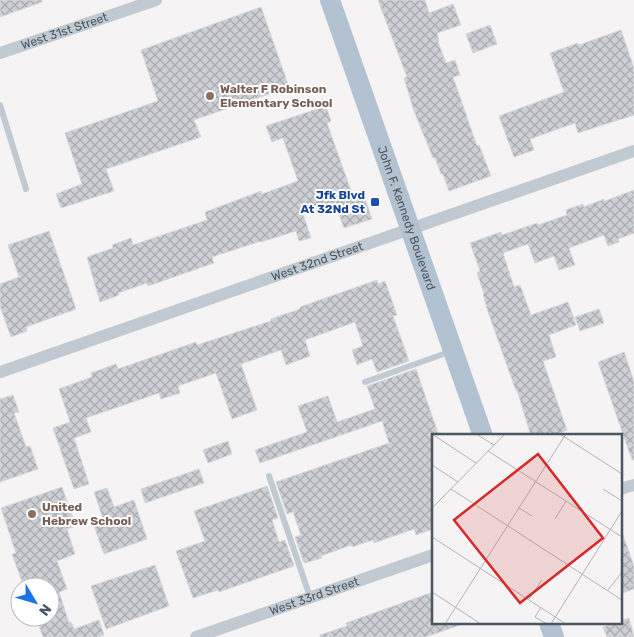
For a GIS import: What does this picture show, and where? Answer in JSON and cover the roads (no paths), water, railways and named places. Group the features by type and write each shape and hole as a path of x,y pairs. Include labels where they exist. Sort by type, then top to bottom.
{"main road":[{"name":"John F. Kennedy Boulevard","path":"330,0 482,434"},
{"path":"549,624 554,637"}],"street":[{"name":"West 31st Street","path":"0,53 156,0"},
{"name":"West 32nd Street","path":"0,372 634,151"},
{"name":"West 33rd Street","path":"196,637 432,555"}],"lane":[{"path":"0,105 26,189"},
{"path":"364,382 453,350"},
{"path":"269,476 310,597"}],"place":[{"name":"Walter F Robinson Elementary School","path":"210,96"},
{"name":"Jfk Blvd At 32Nd St","path":"375,202"},
{"name":"United Hebrew School","path":"32,514"}]}
